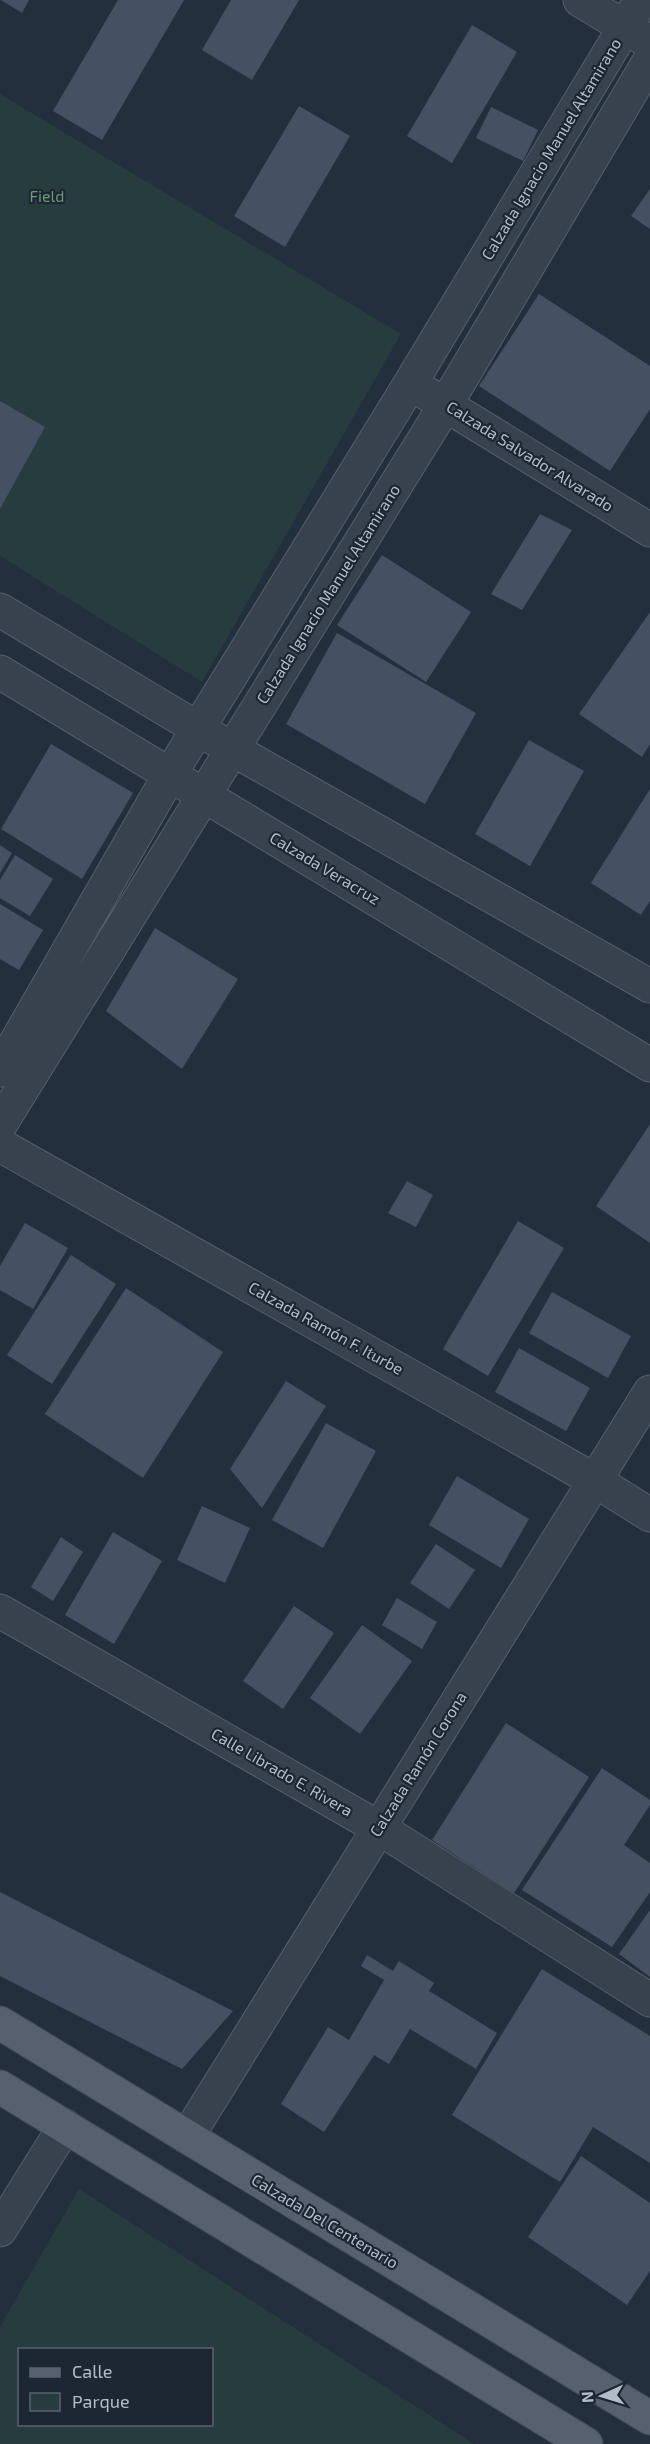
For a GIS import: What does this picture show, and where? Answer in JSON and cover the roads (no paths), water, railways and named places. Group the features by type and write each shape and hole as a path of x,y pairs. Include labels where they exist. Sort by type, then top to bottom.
{"main road":[{"name":"Calzada Del Centenario","path":"0,2023 650,2418"},
{"path":"0,2087 586,2444"}],"street":[{"path":"580,0 638,23"},
{"name":"Calzada Ignacio Manuel Altamirano","path":"0,1070 198,728 410,384 638,23"},
{"name":"Calzada Ignacio Manuel Altamirano","path":"0,1125 446,404 650,60"},
{"name":"Calzada Salvador Alvarado","path":"410,384 650,530"},
{"path":"0,610 232,749 650,986"},
{"name":"Calzada Veracruz","path":"0,672 650,1065"},
{"name":"Calzada Ramón F. Iturbe","path":"0,1145 596,1481 650,1515"},
{"name":"Calzada Ramón Corona","path":"187,2137 650,1392"},
{"name":"Calle Librado E. Rivera","path":"0,1611 379,1827 650,2000"},
{"path":"0,2230 65,2126"}],"park label":[{"name":"Field","path":"47,196"}]}
